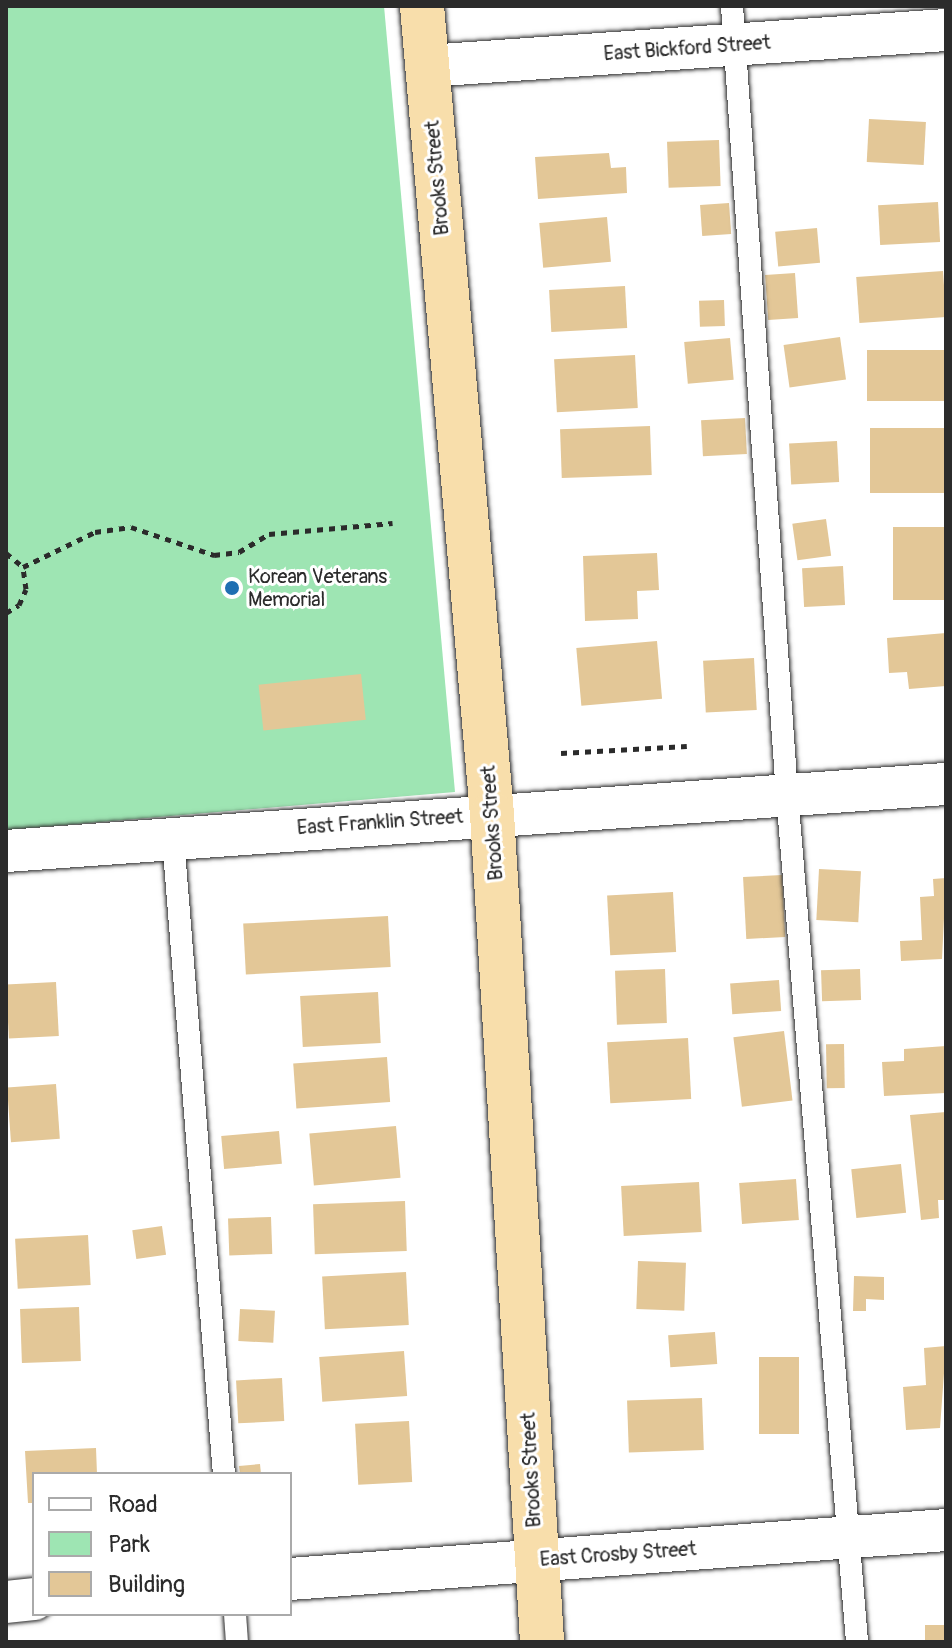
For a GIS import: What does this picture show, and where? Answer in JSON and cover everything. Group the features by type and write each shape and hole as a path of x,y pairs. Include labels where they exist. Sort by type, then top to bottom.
{"highway":[{"name":"Brooks Street","path":"422,6 492,814 542,1642"}],"street":[{"name":"East Bickford Street","path":"427,66 734,25 946,30"},
{"name":"East Franklin Street","path":"6,851 946,784"},
{"name":"East Crosby Street","path":"292,1579 946,1530"},
{"path":"6,1602 32,1599"}],"lane":[{"path":"734,25 787,794 857,1642"},
{"path":"173,838 224,1472"},
{"path":"235,1616 237,1642"}],"path":[{"path":"23,567 95,532 131,527 214,555 239,552 269,534 393,523"},
{"path":"6,553 23,567 26,589 19,605 6,613"},
{"path":"561,753 687,746"}],"green space":[{"path":"6,6 384,6 455,792 6,830"}],"building":[{"path":"869,119 926,122 924,165 867,162"},
{"path":"719,140 721,186 669,188 667,142"},
{"path":"609,153 611,168 626,167 627,193 538,199 535,157"},
{"path":"938,202 940,242 880,245 878,205"},
{"path":"729,203 731,234 702,236 700,205"},
{"path":"607,217 611,262 543,268 539,223"},
{"path":"817,228 820,263 778,267 775,232"},
{"path":"943,271 946,317 859,323 856,277"},
{"path":"795,273 798,318 768,320 765,275"},
{"path":"625,286 627,328 551,332 549,290"},
{"path":"724,300 725,326 700,327 699,301"},
{"path":"840,337 846,380 790,388 784,345"},
{"path":"730,338 734,380 688,384 684,342"},
{"path":"867,350 946,350 946,401 867,401"},
{"path":"635,355 638,408 557,412 554,359"},
{"path":"745,418 747,454 703,456 701,420"},
{"path":"650,426 652,475 562,478 560,429"},
{"path":"870,428 946,428 946,493 870,493"},
{"path":"837,441 839,482 791,484 789,444"},
{"path":"826,519 831,556 797,560 792,524"},
{"path":"893,527 946,527 946,600 893,600"},
{"path":"657,553 659,590 637,591 638,619 585,621 583,556"},
{"path":"843,566 845,605 804,607 802,568"},
{"path":"946,633 946,686 909,689 907,672 889,673 887,638"},
{"path":"657,641 662,699 581,706 576,648"},
{"path":"754,658 757,710 706,713 703,661"},
{"path":"361,674 366,720 263,731 259,685"},
{"path":"819,869 861,871 858,922 816,920"},
{"path":"782,875 785,937 746,939 743,877"},
{"path":"946,878 942,959 901,961 900,941 922,940 920,897 934,896 933,879"},
{"path":"673,892 676,952 610,955 607,895"},
{"path":"388,916 391,967 246,975 243,924"},
{"path":"665,969 667,1023 617,1025 615,971"},
{"path":"860,969 861,1000 822,1001 821,970"},
{"path":"779,980 781,1011 732,1014 730,983"},
{"path":"56,982 59,1036 9,1039 6,985"},
{"path":"378,992 381,1043 303,1047 300,996"},
{"path":"784,1031 793,1100 742,1107 733,1037"},
{"path":"688,1038 691,1099 610,1103 607,1042"},
{"path":"826,1044 844,1044 845,1088 827,1088"},
{"path":"946,1046 946,1093 884,1096 882,1062 904,1061 904,1049"},
{"path":"387,1057 390,1102 296,1108 293,1064"},
{"path":"56,1084 60,1139 11,1142 7,1087"},
{"path":"946,1112 946,1200 938,1200 939,1218 921,1220 910,1115"},
{"path":"396,1126 401,1178 314,1185 309,1134"},
{"path":"279,1131 282,1164 224,1169 221,1136"},
{"path":"901,1164 906,1213 856,1218 851,1169"},
{"path":"796,1179 799,1220 742,1224 739,1183"},
{"path":"699,1182 702,1232 624,1236 621,1186"},
{"path":"405,1201 407,1251 315,1254 313,1204"},
{"path":"271,1217 272,1254 229,1255 228,1219"},
{"path":"162,1226 166,1255 136,1259 132,1230"},
{"path":"88,1235 91,1285 18,1289 15,1239"},
{"path":"638,1261 686,1263 684,1311 636,1309"},
{"path":"406,1272 409,1325 325,1329 322,1276"},
{"path":"854,1276 884,1277 884,1300 866,1299 866,1311 853,1311"},
{"path":"79,1307 81,1361 22,1363 20,1309"},
{"path":"240,1309 275,1311 273,1343 238,1341"},
{"path":"715,1332 717,1364 670,1367 668,1335"},
{"path":"946,1346 940,1428 906,1430 903,1387 926,1385 924,1348"},
{"path":"404,1351 407,1396 322,1402 319,1357"},
{"path":"759,1357 799,1357 799,1434 759,1434"},
{"path":"282,1378 284,1421 238,1423 236,1380"},
{"path":"702,1398 704,1450 629,1453 627,1401"},
{"path":"409,1421 412,1482 358,1485 355,1424"},
{"path":"96,1448 97,1472 32,1472 32,1503 28,1503 25,1451"},
{"path":"260,1464 261,1472 240,1472 239,1466"},
{"path":"925,1625 946,1625 946,1642 925,1642"}],"place":[{"name":"Korean Veterans Memorial","path":"232,588"}]}
